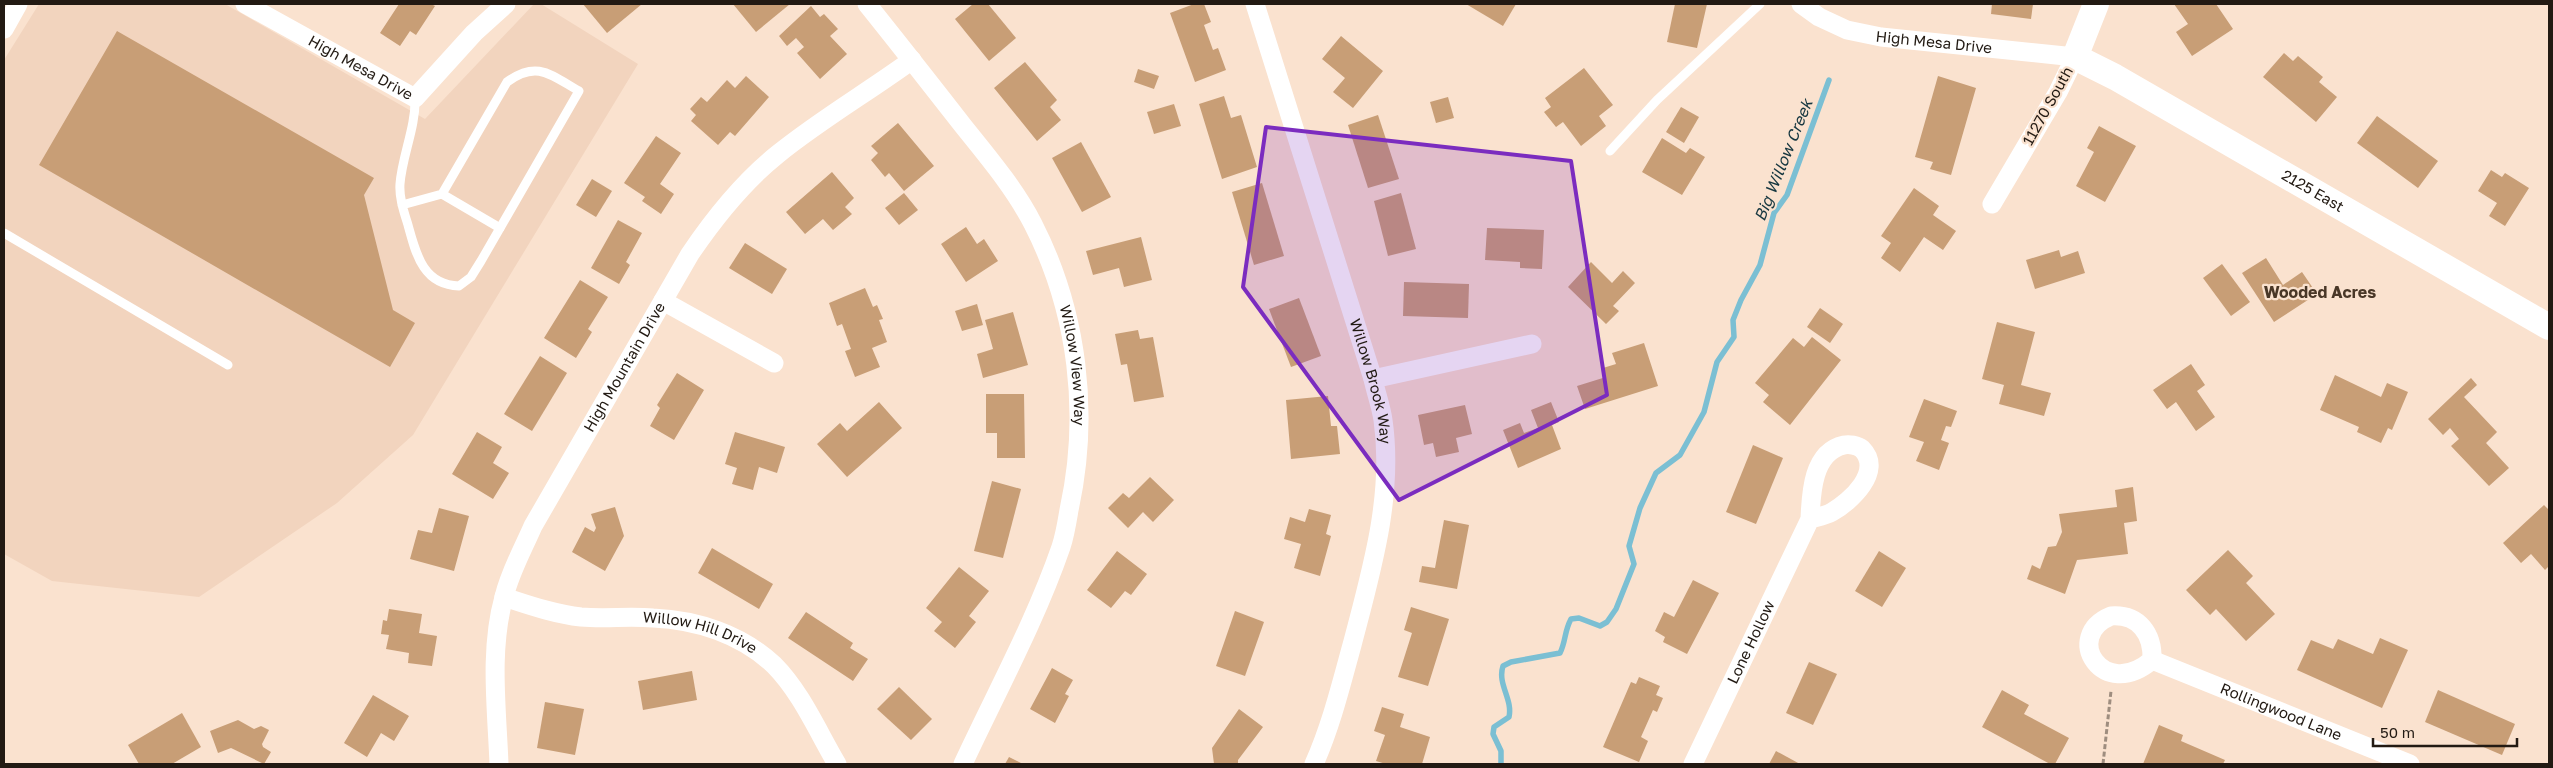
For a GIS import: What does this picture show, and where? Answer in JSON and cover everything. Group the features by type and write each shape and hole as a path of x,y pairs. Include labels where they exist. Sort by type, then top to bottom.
{"street":[{"path":"4,29 18,4"},
{"name":"High Mesa Drive","path":"245,4 414,98 474,33 506,4"},
{"name":"Willow View Way","path":"867,4 994,165 1015,194 1033,224 1066,311 1077,367 1080,424 1075,485 1062,546 1037,606 963,764"},
{"name":"Willow Brook Way","path":"1255,4 1373,379 1383,420 1386,463 1375,558 1337,697 1314,764"},
{"name":"High Mesa Drive","path":"1802,4 1819,17 1847,30 1881,37 2075,57"},
{"name":"11270 South","path":"1992,204 2058,92 2075,57 2096,4"},
{"name":"2125 East","path":"2075,57 2124,82 2549,328"},
{"name":"High Mountain Drive","path":"499,764 496,662 504,597 533,526 690,254 716,216 777,154 912,60"},
{"path":"663,301 774,363"},
{"path":"1373,379 1532,344"},
{"name":"Lone Hollow","path":"1693,764 1810,520"},
{"name":"Willow Hill Drive","path":"504,597 549,611 580,616 686,620 718,630 748,646 774,666 793,689 837,764"},
{"path":"2111,616 2129,617 2145,629 2152,649 2152,660 2132,673 2111,673 2095,663 2090,654 2089,643 2091,633 2096,624 2111,616"},
{"name":"Rollingwood Lane","path":"2152,660 2410,764"}],"lane":[{"path":"1610,151 1657,100 1760,4"},
{"path":"402,205 442,194 507,82 518,74 539,70 579,91 471,277 459,286 446,286 420,265 402,205 400,185 414,98"},
{"path":"442,194 500,228"},
{"path":"4,233 228,365"}],"path":[{"path":"2103,764 2111,673"}],"highlighted area":[{"path":"1266,127 1571,161 1607,395 1399,500 1243,287"}],"shaded area":[{"path":"39,4 225,4 425,119 534,4 541,4 638,64 413,435 337,503 199,597 52,581 4,554 4,60"}],"building":[{"path":"399,4 431,4 435,6 416,35 410,31 400,46 380,33"},
{"path":"583,4 642,4 607,33"},
{"path":"733,4 790,4 756,32"},
{"path":"973,4 988,4 1016,38 989,61 955,19"},
{"path":"1194,4 1204,4 1211,22 1204,25 1213,50 1218,48 1226,70 1195,82 1170,13"},
{"path":"1466,4 1516,4 1503,26"},
{"path":"1675,4 1707,4 1697,48 1667,42"},
{"path":"1992,4 2033,4 2031,19 1991,14"},
{"path":"2174,4 2216,4 2233,29 2192,56 2176,32 2188,24"},
{"path":"811,6 820,17 824,14 838,29 830,36 847,54 820,79 797,53 804,47 796,38 787,46 779,36"},
{"path":"117,31 374,178 364,195 393,310 415,323 390,367 39,165"},
{"path":"1341,36 1383,71 1353,108 1333,92 1345,78 1322,59"},
{"path":"2284,53 2293,61 2298,56 2323,77 2319,82 2337,97 2316,122 2263,77"},
{"path":"1025,62 1057,100 1050,107 1061,120 1037,141 994,88"},
{"path":"1584,68 1613,105 1599,116 1606,126 1581,146 1563,122 1556,127 1544,112 1551,107 1545,98"},
{"path":"1138,69 1159,76 1154,89 1134,82"},
{"path":"746,76 769,97 735,136 730,132 718,145 691,121 696,115 690,109 701,97 707,102 727,80 735,88"},
{"path":"1938,76 1976,88 1951,175 1930,169 1933,162 1915,157"},
{"path":"1224,96 1231,118 1241,115 1257,167 1222,179 1199,104"},
{"path":"1448,97 1454,118 1436,123 1430,102"},
{"path":"1174,104 1181,126 1154,134 1147,112"},
{"path":"1681,107 1699,117 1684,143 1666,132"},
{"path":"1378,115 1399,179 1368,188 1348,125"},
{"path":"2377,116 2438,161 2418,188 2357,143"},
{"path":"898,123 934,166 904,191 889,173 885,177 871,160 878,153 871,146"},
{"path":"2099,126 2136,146 2105,202 2076,186 2094,152 2087,148"},
{"path":"656,136 681,153 660,184 674,194 661,214 642,201 645,197 624,183"},
{"path":"1662,138 1686,153 1690,148 1705,157 1682,195 1642,172"},
{"path":"1081,142 1111,197 1082,212 1052,158"},
{"path":"2491,170 2502,177 2505,173 2529,188 2505,226 2489,216 2497,203 2478,191"},
{"path":"832,172 854,198 845,207 852,214 833,230 823,219 805,234 786,212"},
{"path":"592,179 612,191 596,217 576,205"},
{"path":"1262,183 1284,256 1254,265 1232,192"},
{"path":"1914,188 1939,206 1933,215 1956,231 1943,250 1924,237 1900,272 1881,258 1891,243 1881,236"},
{"path":"904,193 918,210 899,225 885,208"},
{"path":"1401,193 1416,249 1388,256 1374,201"},
{"path":"618,220 642,233 626,262 630,265 619,284 591,268"},
{"path":"966,227 977,244 984,239 998,261 966,282 941,244"},
{"path":"1487,228 1544,230 1542,269 1520,268 1520,262 1485,260"},
{"path":"1141,237 1152,280 1124,287 1119,268 1093,275 1086,251"},
{"path":"745,243 787,269 772,294 729,268"},
{"path":"2059,250 2061,257 2078,251 2085,273 2035,289 2026,260"},
{"path":"2266,258 2283,285 2302,272 2317,294 2274,322 2242,273"},
{"path":"1591,262 1612,283 1623,271 1635,283 1613,306 1619,311 1606,324 1568,287"},
{"path":"2222,264 2250,302 2231,316 2203,278"},
{"path":"580,280 608,297 588,329 592,332 576,358 544,338"},
{"path":"1404,282 1469,284 1468,318 1403,316"},
{"path":"865,288 873,307 877,305 883,319 879,320 887,342 872,348 880,367 855,377 845,351 851,349 842,324 837,326 829,303"},
{"path":"1299,298 1321,356 1291,367 1269,309"},
{"path":"977,304 983,325 962,331 955,311"},
{"path":"1820,308 1843,324 1830,343 1807,327"},
{"path":"1013,312 1028,365 983,378 977,354 993,349 985,320"},
{"path":"1997,322 2035,332 2021,385 2051,393 2044,416 1999,404 2004,385 1982,379"},
{"path":"1138,330 1140,339 1153,337 1164,397 1134,402 1127,364 1121,365 1115,334"},
{"path":"1812,337 1841,360 1790,425 1763,402 1769,395 1755,383 1793,338 1804,347"},
{"path":"1644,343 1658,386 1585,409 1577,386 1606,377 1603,368 1616,364 1612,353"},
{"path":"540,356 567,373 532,431 504,414"},
{"path":"2191,364 2205,385 2197,391 2215,417 2196,431 2176,402 2167,409 2153,390"},
{"path":"677,373 704,390 674,440 650,426 660,408 657,405"},
{"path":"2335,375 2381,397 2387,383 2408,392 2392,430 2388,428 2381,443 2357,432 2359,427 2320,410"},
{"path":"2471,378 2477,385 2464,397 2497,432 2486,443 2509,468 2489,486 2451,446 2459,439 2450,428 2443,435 2428,419"},
{"path":"986,394 1024,394 1025,458 997,458 997,433 986,433"},
{"path":"1328,396 1331,426 1337,426 1340,454 1291,459 1286,400"},
{"path":"1924,399 1957,411 1951,427 1946,426 1941,440 1949,443 1939,470 1916,461 1924,442 1909,437"},
{"path":"879,402 902,428 847,477 817,444 840,423 847,431"},
{"path":"1551,402 1559,422 1552,425 1561,449 1518,468 1503,430 1520,423 1524,433 1538,428 1531,410"},
{"path":"1465,405 1472,434 1456,438 1459,452 1436,457 1433,443 1424,445 1418,415"},
{"path":"477,432 502,447 493,463 509,473 493,499 452,474"},
{"path":"735,432 785,447 777,473 759,467 753,490 732,484 737,468 725,464"},
{"path":"1753,445 1783,458 1756,524 1726,512"},
{"path":"1150,477 1174,500 1153,522 1143,512 1128,528 1108,508 1123,493 1129,498"},
{"path":"992,481 1021,489 1003,558 974,551"},
{"path":"2133,487 2137,521 2124,523 2128,554 2077,560 2065,594 2027,579 2032,565 2040,569 2048,547 2056,546 2062,532 2059,514 2117,507 2115,490"},
{"path":"2544,505 2549,510 2549,566 2545,570 2531,554 2521,563 2503,543"},
{"path":"615,507 624,536 605,571 572,552 585,527 594,532 596,528 591,514"},
{"path":"439,508 469,516 454,571 410,559 418,530 432,533"},
{"path":"1309,509 1331,515 1326,534 1331,536 1320,576 1294,568 1301,544 1284,539 1290,517 1305,522"},
{"path":"1444,520 1469,525 1457,589 1419,582 1422,566 1435,568"},
{"path":"712,548 773,584 759,609 698,573"},
{"path":"2228,550 2253,576 2246,583 2275,614 2246,641 2216,609 2210,615 2186,590"},
{"path":"1117,551 1147,574 1131,595 1125,591 1111,608 1087,590"},
{"path":"1879,551 1906,568 1882,607 1855,591"},
{"path":"959,567 989,591 969,616 976,622 955,648 934,631 942,622 926,608"},
{"path":"1693,580 1719,593 1687,654 1663,642 1665,637 1655,631 1664,612 1674,617"},
{"path":"1411,607 1449,619 1428,686 1398,677 1412,633 1404,630"},
{"path":"389,609 422,614 419,633 437,636 432,666 408,663 409,653 386,649 389,635 381,634 383,620 387,621"},
{"path":"1235,611 1264,622 1245,676 1216,666"},
{"path":"806,612 853,643 850,648 868,659 853,681 788,638"},
{"path":"2380,638 2408,650 2382,708 2297,670 2311,640 2333,649 2338,639 2373,654"},
{"path":"1809,662 1837,674 1813,725 1786,713"},
{"path":"1052,668 1073,680 1065,694 1069,696 1055,723 1030,709"},
{"path":"692,671 697,700 643,710 638,681"},
{"path":"1639,677 1660,686 1656,695 1663,698 1657,712 1653,710 1641,737 1648,741 1639,762 1603,747 1631,682 1636,684"},
{"path":"899,687 932,719 911,740 877,709"},
{"path":"2002,690 2029,705 2024,714 2069,738 2055,764 2050,764 1982,727"},
{"path":"2438,690 2515,724 2502,755 2425,722"},
{"path":"373,695 409,716 394,741 381,733 367,757 344,743"},
{"path":"545,702 584,709 575,755 537,748"},
{"path":"1382,707 1404,714 1400,727 1430,737 1422,764 1386,764 1376,761 1385,735 1374,731"},
{"path":"1239,709 1263,727 1238,760 1238,764 1214,764 1212,748"},
{"path":"182,713 201,747 172,764 139,764 128,745"},
{"path":"238,720 254,729 261,726 269,730 262,744 263,747 271,752 264,764 231,748 218,753 210,731"},
{"path":"2159,725 2183,735 2181,741 2225,760 2223,764 2143,764"},
{"path":"1776,751 1800,764 1769,764"},
{"path":"1009,757 1023,764 1005,764"}],"waterway":[{"name":"Big Willow Creek","path":"1501,764 1501,751 1493,734 1494,727 1509,717 1509,704 1502,679 1503,666 1511,662 1560,653 1571,619 1579,618 1600,626 1607,622 1616,609 1634,564 1629,546 1640,508 1656,473 1680,455 1704,412 1717,362 1734,337 1733,320 1741,300 1760,265 1774,213 1787,195 1829,80"}],"district":[{"name":"Wooded Acres","path":"2320,292"}]}
